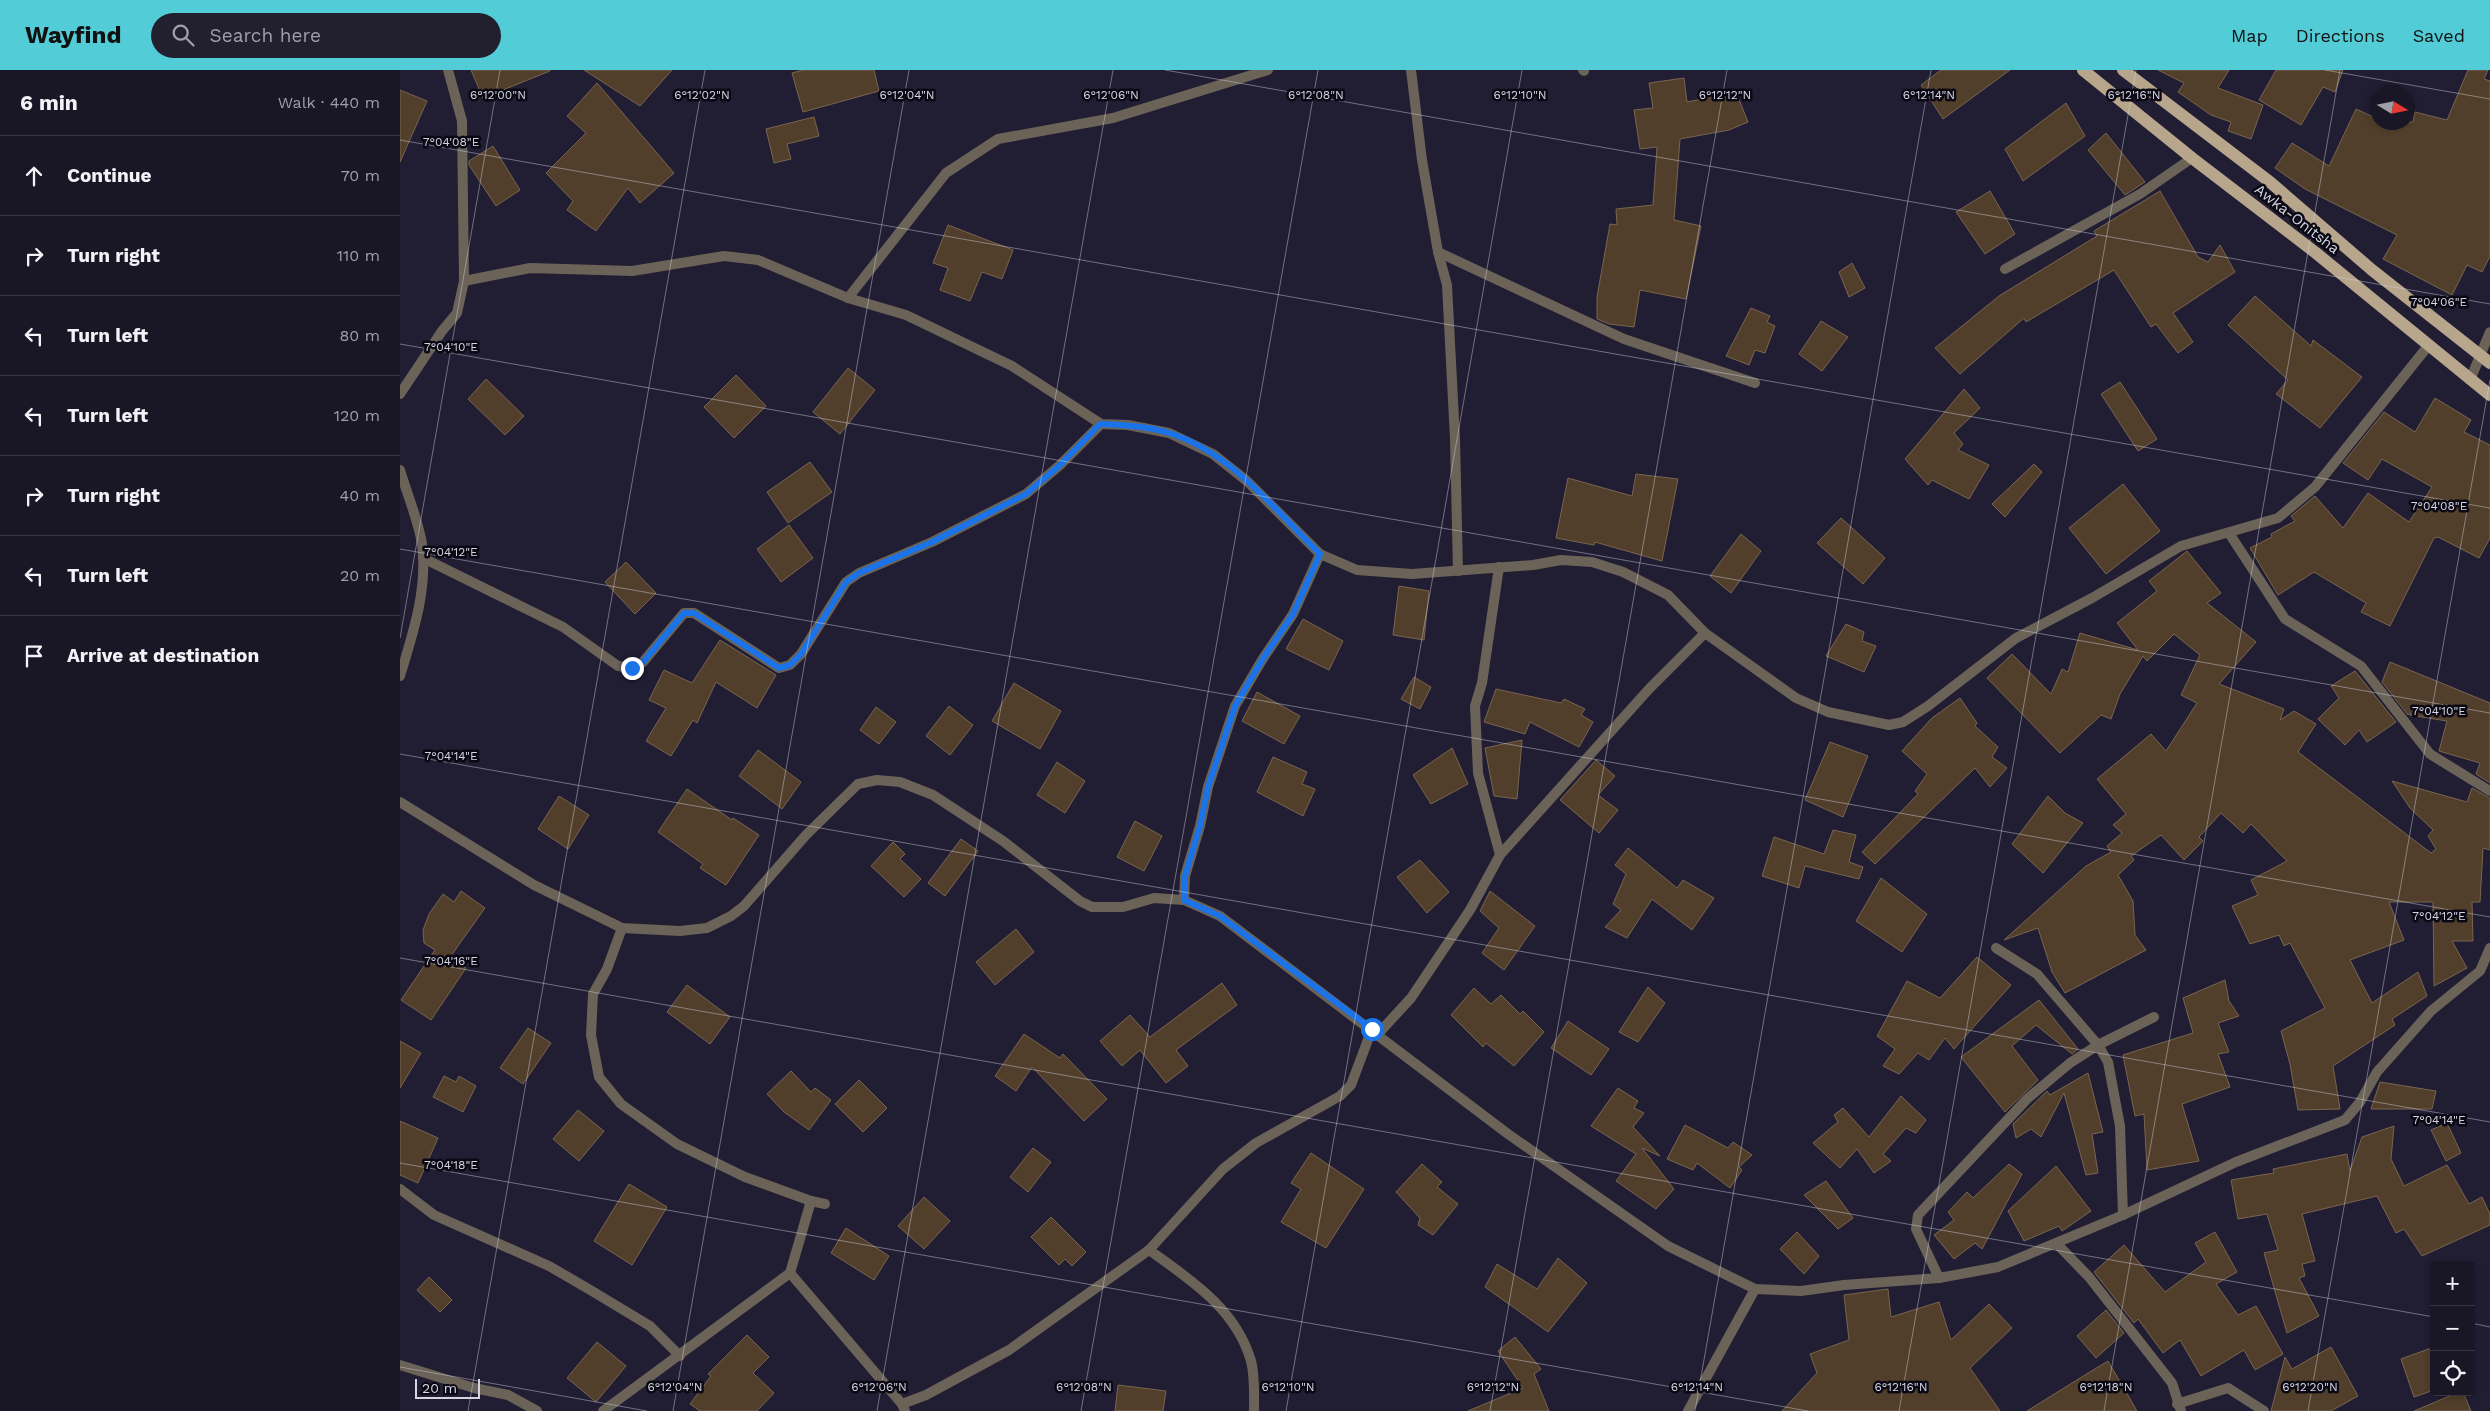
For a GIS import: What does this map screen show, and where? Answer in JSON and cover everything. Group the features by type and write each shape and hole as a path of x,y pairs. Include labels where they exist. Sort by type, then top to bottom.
{"main road":[{"name":"Awka-Onitsha","path":"2083,70 2192,158 2316,253 2490,395"},
{"name":"Awka-Onitsha","path":"2123,70 2270,182 2372,270 2490,363"}],"street":[{"path":"400,394 442,331 457,313 464,281 462,121 448,70"},
{"path":"848,298 946,173 998,139 1112,118 1268,70"},
{"path":"1411,70 1422,160 1438,252 1447,285 1458,571"},
{"path":"2005,268 2140,194 2192,158"},
{"path":"1438,252 1624,339 1755,383"},
{"path":"464,281 530,268 632,271 724,256 758,260 848,298 906,315 1012,366 1100,424 1128,425 1169,433 1213,454 1247,481 1320,554 1357,570 1412,574 1499,568 1560,560 1592,562 1624,572 1668,595 1706,633 1796,698 1828,712 1889,725 1903,722 1928,706 2016,638 2092,598 2181,546 2278,518 2315,487 2428,346"},
{"path":"2470,380 2490,332"},
{"path":"422,558 563,628 618,666 632,668 643,662 684,613 694,613 779,668 790,665 801,654 846,582 859,573 932,542 1026,494 1060,465 1100,424"},
{"path":"400,470 422,543 424,579 411,641 400,676"},
{"path":"2230,533 2285,619 2361,666 2430,754 2490,792"},
{"path":"1184,900 1185,876 1200,826 1208,787 1235,706 1262,660 1293,614 1320,554"},
{"path":"1499,568 1475,715 1478,773 1500,855"},
{"path":"790,1273 904,1408 1009,1350 1149,1250 1223,1169 1256,1143 1340,1096 1351,1085 1375,1032 1412,998 1470,910 1500,855 1649,689 1706,633"},
{"path":"400,802 534,885 622,928 680,931 706,928 731,916 744,906 806,835 858,784 877,780 900,782 933,795 1003,841 1080,901 1092,907 1123,907 1154,898 1184,900 1220,916 1508,1134 1668,1246 1755,1289 1801,1291 1844,1285 1939,1278 1998,1267 2123,1215 2236,1162 2345,1120 2360,1102 2377,1072 2431,1011 2480,971 2490,948"},
{"path":"622,928 607,969 593,994 590,1035 599,1077 621,1104 676,1144 745,1177 811,1201 825,1204"},
{"path":"1996,948 2036,974 2098,1045 2108,1062 2120,1126 2123,1215"},
{"path":"1939,1278 1916,1229 1918,1215 2028,1098 2070,1063 2098,1045 2154,1017"},
{"path":"400,1189 434,1215 549,1266 592,1291 650,1326 680,1356"},
{"path":"603,1411 790,1273 811,1201"},
{"path":"2057,1244 2089,1277 2172,1383 2179,1408 2228,1388 2264,1411"},
{"path":"1149,1250 1196,1283 1222,1307 1243,1340 1251,1363 1254,1411"},
{"path":"1688,1411 1755,1289"},
{"path":"400,1365 474,1388 508,1395 537,1411"}],"building":[{"path":"471,70 550,70 550,71 483,98"},
{"path":"584,70 672,70 640,106"},
{"path":"803,70 874,70 879,91 803,112 792,73"},
{"path":"1941,70 2010,70 1943,119 1921,85"},
{"path":"2158,70 2229,70 2218,88 2263,105 2251,139 2228,131 2231,122 2211,115 2178,92 2184,83"},
{"path":"2276,70 2343,70 2335,92 2323,87 2301,125 2259,100"},
{"path":"2468,70 2488,70 2484,79 2490,81 2490,256 2482,272 2467,265 2452,295 2383,259 2397,235 2305,189 2275,168 2292,143 2329,166 2356,109 2370,115 2370,130 2415,130 2415,112 2447,120"},
{"path":"1684,78 1687,102 1736,92 1748,122 1729,130 1680,139 1674,220 1701,226 1686,299 1640,290 1634,327 1609,324 1597,319 1597,297 1610,224 1617,225 1616,209 1653,205 1657,147 1640,149 1634,110 1653,108 1649,83"},
{"path":"597,83 674,173 640,203 628,188 596,231 567,210 573,201 546,173 586,133 567,116"},
{"path":"400,90 427,101 400,162"},
{"path":"2066,103 2085,136 2023,181 2005,149"},
{"path":"814,117 819,136 787,144 791,159 774,163 766,129"},
{"path":"2106,133 2145,182 2125,195 2088,150"},
{"path":"493,146 520,190 496,206 469,165 469,161"},
{"path":"1990,191 2015,234 1985,254 1956,212"},
{"path":"2160,191 2198,257 2208,262 2220,245 2235,272 2173,313 2193,342 2178,353 2156,324 2151,327 2114,270 2026,322 2024,318 1960,374 1935,348 1999,296 2097,236 2094,231"},
{"path":"948,225 1013,250 1002,279 982,272 970,301 940,290 948,268 933,263"},
{"path":"1852,263 1865,288 1849,297 1839,272"},
{"path":"2255,296 2311,346 2313,340 2362,377 2320,428 2276,394 2288,380 2228,325"},
{"path":"1751,308 1770,316 1767,322 1775,326 1765,353 1755,350 1749,365 1726,356"},
{"path":"1821,321 1848,337 1822,371 1799,354"},
{"path":"848,368 875,390 840,434 813,412"},
{"path":"736,375 766,406 734,438 704,407"},
{"path":"486,379 524,416 505,435 468,399"},
{"path":"2120,382 2157,439 2138,451 2101,394"},
{"path":"1964,389 1980,408 1954,433 1963,444 1958,450 1989,465 1969,499 1932,480 1928,485 1905,459"},
{"path":"2435,398 2471,420 2464,432 2490,445 2490,538 2479,558 2438,537 2434,538 2390,626 2361,612 2366,603 2314,572 2278,595 2250,548 2272,537 2271,534 2295,521 2291,516 2315,496 2343,528 2368,493 2409,522 2432,487 2382,459 2368,480 2343,463 2384,412 2415,432"},
{"path":"810,462 832,492 788,523 767,492"},
{"path":"2034,464 2042,472 2005,517 1992,504"},
{"path":"1636,474 1678,479 1662,561 1595,542 1594,545 1556,538 1568,478 1632,496"},
{"path":"2123,484 2160,531 2106,574 2069,528"},
{"path":"1841,518 1885,558 1863,584 1817,543"},
{"path":"789,525 813,558 781,582 757,549"},
{"path":"1741,534 1761,551 1731,593 1710,576"},
{"path":"2187,551 2221,593 2207,603 2256,642 2219,684 2284,709 2280,720 2294,711 2316,724 2298,752 2431,853 2436,849 2428,836 2433,830 2410,808 2392,781 2467,802 2472,788 2490,798 2490,850 2483,848 2480,902 2472,902 2473,941 2452,941 2467,968 2434,986 2433,902 2389,902 2404,940 2350,960 2372,1003 2418,972 2427,996 2392,1019 2395,1025 2333,1066 2340,1109 2298,1110 2290,1064 2281,1031 2325,1008 2290,943 2284,946 2279,935 2250,944 2232,906 2258,895 2251,880 2287,861 2251,824 2243,833 2221,813 2199,837 2203,841 2184,860 2161,835 2131,856 2134,860 2118,875 2133,901 2135,935 2146,950 2065,993 2052,972 2038,928 2004,940 2086,866 2111,852 2107,846 2122,833 2113,825 2126,814 2097,779 2151,734 2166,751 2197,703 2181,695 2200,655 2174,634 2147,661 2143,656 2120,694 2111,719 2101,715 2060,753 1987,678 2012,654 2051,694 2062,669 2068,672 2080,633 2138,650 2117,623 2157,591 2149,581"},
{"path":"626,562 656,593 635,614 605,582"},
{"path":"1399,586 1429,591 1424,640 1393,635"},
{"path":"1303,619 1343,641 1329,670 1286,649"},
{"path":"1846,624 1864,632 1862,641 1876,646 1864,672 1826,656"},
{"path":"720,640 776,675 757,708 716,682 697,723 693,720 671,756 646,741 666,708 649,700 664,670 692,683"},
{"path":"2390,662 2490,703 2490,783 2476,774 2480,763 2439,751 2447,721 2410,715 2411,713 2408,715 2382,682"},
{"path":"2355,671 2396,722 2367,742 2359,730 2345,745 2318,719 2339,698 2331,686"},
{"path":"1414,677 1431,687 1420,709 1401,699"},
{"path":"1014,683 1061,711 1040,749 992,721"},
{"path":"1496,689 1561,703 1564,699 1585,709 1581,715 1593,722 1579,747 1530,722 1525,734 1484,722"},
{"path":"1257,692 1300,716 1284,744 1242,721"},
{"path":"1960,698 1977,723 1975,726 1998,747 1992,757 2007,768 1990,787 1975,768 1875,864 1862,852 1918,794 1915,791 1927,774 1902,751 1932,718"},
{"path":"949,706 973,725 950,755 926,736"},
{"path":"876,707 896,722 879,744 860,730"},
{"path":"1522,740 1517,799 1494,796 1485,748"},
{"path":"1830,742 1868,756 1843,817 1805,800"},
{"path":"1452,748 1468,784 1431,804 1413,775"},
{"path":"758,750 801,782 782,809 739,776"},
{"path":"1273,757 1307,772 1302,784 1315,789 1303,816 1257,792"},
{"path":"1596,760 1615,776 1598,795 1618,810 1599,833 1560,800"},
{"path":"1057,762 1085,781 1065,813 1037,795"},
{"path":"687,789 732,820 733,818 759,835 726,885 700,868 703,864 658,832"},
{"path":"559,796 589,815 568,849 538,829"},
{"path":"2048,796 2065,813 2083,823 2043,873 2012,844"},
{"path":"1135,821 1162,836 1144,871 1117,857"},
{"path":"1833,830 1856,835 1849,862 1863,867 1859,879 1805,866 1799,888 1762,876 1774,837 1824,854"},
{"path":"961,839 978,851 945,896 928,883"},
{"path":"893,842 905,854 900,859 921,879 904,897 871,866"},
{"path":"1628,848 1677,888 1683,880 1714,898 1692,930 1652,899 1627,938 1605,927 1621,910 1613,904 1626,874 1615,865"},
{"path":"1420,860 1449,892 1427,913 1397,877"},
{"path":"1881,878 1927,914 1902,952 1856,921"},
{"path":"461,891 485,908 448,960 466,968 431,1020 401,1000 435,950 424,943 423,930 429,914 443,894 454,902"},
{"path":"1490,891 1535,926 1504,970 1482,953 1499,928 1480,911"},
{"path":"1016,929 1034,952 995,985 976,962"},
{"path":"1977,957 2011,985 1954,1049 1945,1038 1929,1060 1918,1053 1899,1074 1883,1066 1895,1049 1877,1036 1907,981 1940,998"},
{"path":"2225,980 2229,1001 2239,1016 2218,1023 2229,1052 2218,1054 2230,1087 2182,1104 2199,1161 2147,1170 2144,1114 2135,1116 2123,1055 2193,1033 2183,998"},
{"path":"1222,983 1237,1005 1176,1050 1188,1066 1166,1083 1140,1050 1122,1066 1100,1041 1130,1015 1150,1037"},
{"path":"687,985 730,1017 710,1044 667,1012"},
{"path":"1648,987 1665,1003 1638,1042 1619,1032"},
{"path":"1474,988 1491,1004 1501,995 1520,1014 1523,1011 1544,1032 1514,1066 1486,1043 1483,1047 1451,1015"},
{"path":"2039,1000 2078,1049 2072,1054 2036,1025 2012,1046 2038,1080 2005,1112 1961,1057"},
{"path":"1568,1021 1609,1049 1591,1075 1551,1048"},
{"path":"528,1028 551,1043 523,1084 500,1068"},
{"path":"1024,1034 1060,1058 1063,1054 1107,1099 1084,1121 1032,1067 1016,1091 995,1076"},
{"path":"400,1041 421,1053 400,1088"},
{"path":"791,1071 811,1092 815,1088 831,1100 809,1130 784,1112 767,1094"},
{"path":"2088,1073 2103,1132 2092,1134 2098,1173 2086,1175 2064,1093 2041,1137 2031,1129 2016,1138 2013,1124 2047,1091 2050,1095"},
{"path":"444,1076 456,1082 459,1076 476,1086 463,1112 433,1097"},
{"path":"859,1080 887,1108 863,1132 835,1104"},
{"path":"2380,1082 2436,1091 2432,1109 2371,1109"},
{"path":"1618,1088 1638,1101 1634,1108 1644,1113 1633,1127 1660,1156 1642,1148 1674,1189 1656,1209 1616,1181 1636,1154 1591,1126"},
{"path":"1901,1096 1926,1120 1916,1133 1906,1128 1883,1154 1891,1161 1874,1173 1857,1149 1840,1168 1813,1143 1838,1122 1834,1115 1843,1108 1869,1137"},
{"path":"578,1110 604,1131 579,1161 553,1139"},
{"path":"400,1121 438,1138 418,1183 400,1175"},
{"path":"2447,1123 2461,1153 2446,1161 2431,1130"},
{"path":"1685,1125 1728,1148 1733,1142 1752,1155 1739,1167 1742,1170 1730,1188 1697,1163 1693,1170 1667,1159"},
{"path":"2394,1126 2391,1159 2404,1186 2447,1165 2469,1204 2482,1197 2490,1214 2490,1225 2422,1256 2404,1229 2396,1233 2377,1196 2302,1214 2315,1261 2302,1264 2305,1276 2299,1278 2319,1316 2287,1333 2264,1253 2278,1250 2267,1214 2238,1219 2231,1180 2274,1173 2273,1169 2347,1154 2350,1171 2362,1137"},
{"path":"1033,1148 1051,1162 1028,1192 1010,1177"},
{"path":"1311,1153 1364,1189 1326,1248 1281,1222 1301,1189 1291,1183"},
{"path":"1422,1164 1442,1182 1437,1187 1458,1204 1433,1235 1418,1225 1420,1218 1396,1192"},
{"path":"2009,1164 2022,1174 1982,1249 1975,1243 1954,1259 1934,1235 1954,1220 1948,1212 1967,1192 1973,1198"},
{"path":"2056,1166 2091,1211 2062,1231 2059,1226 2024,1241 2008,1211"},
{"path":"1826,1181 1853,1218 1838,1229 1804,1195"},
{"path":"629,1184 667,1207 632,1265 594,1241"},
{"path":"924,1197 950,1221 924,1249 898,1226"},
{"path":"1051,1217 1086,1252 1072,1266 1065,1259 1059,1265 1031,1237"},
{"path":"846,1228 889,1256 874,1280 831,1253"},
{"path":"1797,1232 1819,1256 1804,1274 1780,1249"},
{"path":"2215,1232 2237,1272 2216,1284 2238,1315 2256,1306 2283,1354 2255,1370 2244,1350 2201,1376 2180,1340 2163,1353 2138,1319 2134,1323 2094,1272 2124,1245 2165,1292 2206,1262 2195,1243"},
{"path":"1558,1258 1587,1283 1548,1332 1485,1287 1497,1264 1537,1289"},
{"path":"429,1277 452,1300 440,1312 417,1290"},
{"path":"1888,1289 1891,1317 1939,1302 1951,1340 1989,1304 2012,1328 1970,1368 2000,1411 1782,1411 1817,1373 1810,1354 1849,1340 1844,1295"},
{"path":"2106,1310 2124,1333 2096,1358 2077,1336"},
{"path":"747,1335 769,1357 753,1373 774,1393 757,1411 700,1411 690,1404 711,1376 708,1374"},
{"path":"1515,1337 1541,1369 1534,1374 1549,1411 1468,1411 1523,1388 1498,1351"},
{"path":"597,1342 626,1366 596,1402 567,1378"},
{"path":"2331,1347 2358,1396 2331,1411 2271,1411 2285,1357 2292,1369"},
{"path":"2430,1348 2430,1391 2414,1397 2401,1359"},
{"path":"2108,1361 2137,1411 2027,1411 2085,1375"},
{"path":"1118,1385 1166,1391 1163,1411 1115,1411"},
{"path":"2450,1396 2465,1396 2471,1411 2414,1411"}],"route":[{"path":"632,668 643,662 684,613 694,613 779,668 790,665 801,654 846,582 859,573 932,542 1026,494 1060,465 1100,424 1128,425 1169,433 1213,454 1247,481 1320,554 1293,614 1262,660 1235,706 1216,758 1208,787 1200,826 1185,876 1184,900 1220,916 1372,1029"}]}
